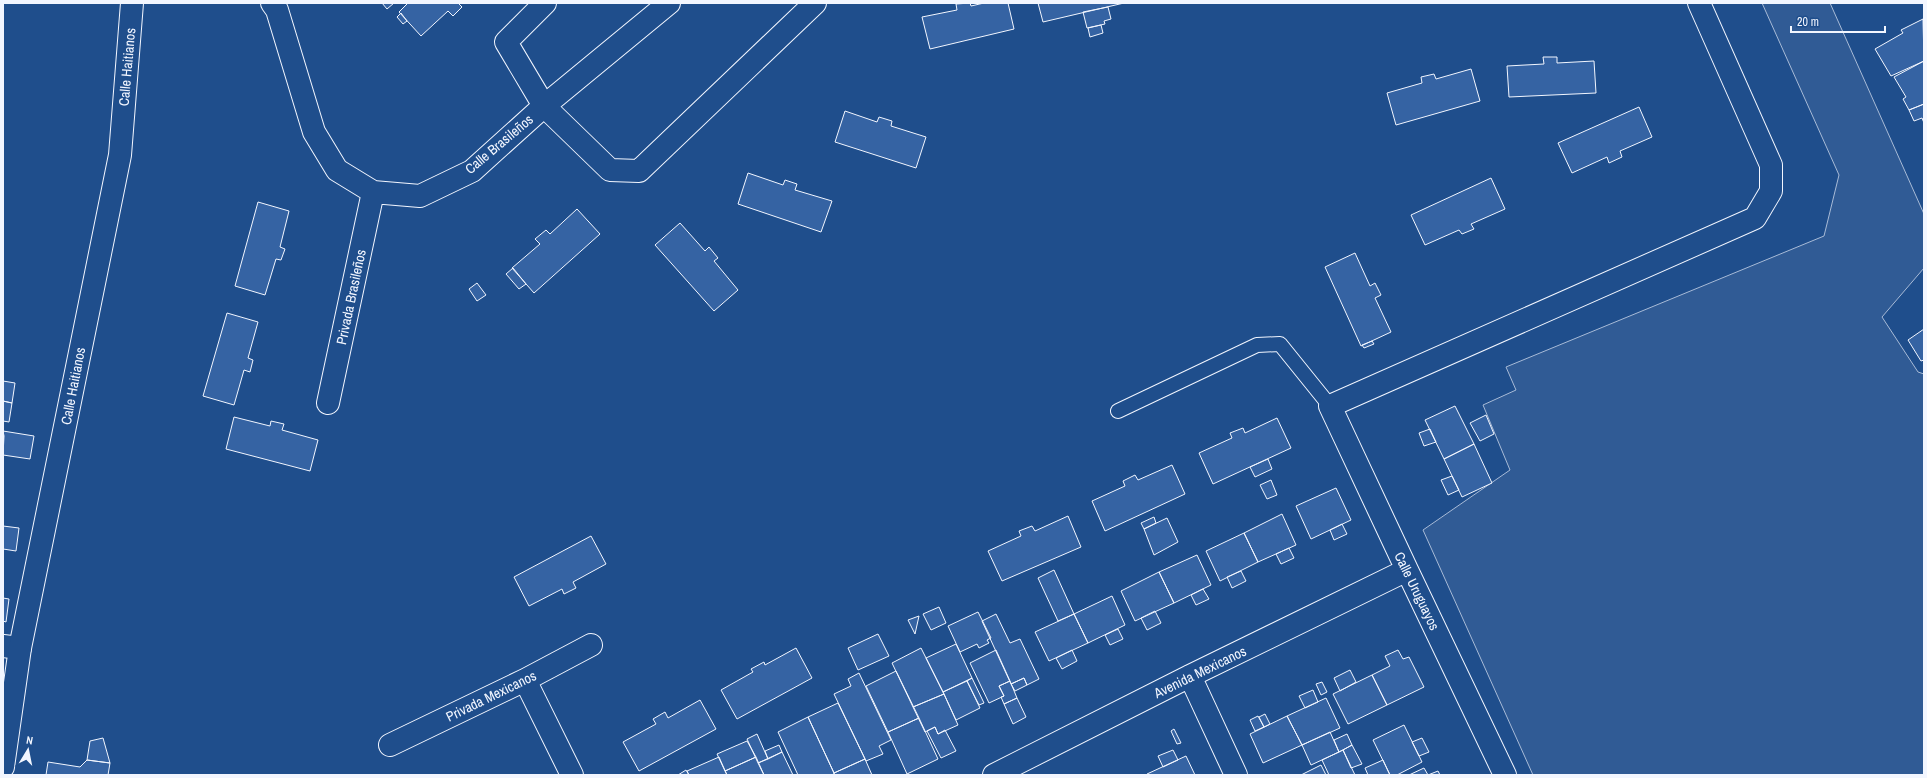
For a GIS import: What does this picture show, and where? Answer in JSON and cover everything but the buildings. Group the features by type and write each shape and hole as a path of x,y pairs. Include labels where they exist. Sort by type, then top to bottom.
{"street":[{"name":"Calle Haitianos","path":"3,767 12,647 120,155 132,3"},
{"name":"Calle Brasileños","path":"272,3 277,10 314,132 337,170 373,192 420,196 472,171 544,106 669,3"},
{"path":"545,3 506,42 544,106 610,170 639,172 815,3"},
{"path":"1330,406 1755,218 1771,191 1771,165 1699,3"},
{"name":"Privada Brasileños","path":"328,403 373,192"},
{"name":"Calle Uruguayos","path":"1330,406 1505,775"},
{"name":"Avenida Mexicanos","path":"994,775 1190,676 1407,570"},
{"name":"Privada Mexicanos","path":"390,745 525,680 591,645"},
{"path":"1190,676 1236,775"},
{"path":"525,680 572,775"}],"lane":[{"path":"1118,411 1257,345 1280,344 1330,406"}],"shaded area":[{"path":"1762,3 1830,3 1924,214 1924,268 1882,317 1918,372 1924,374 1924,775 1533,775 1423,530 1510,470 1483,405 1516,390 1506,367 1824,236 1839,175"}]}
